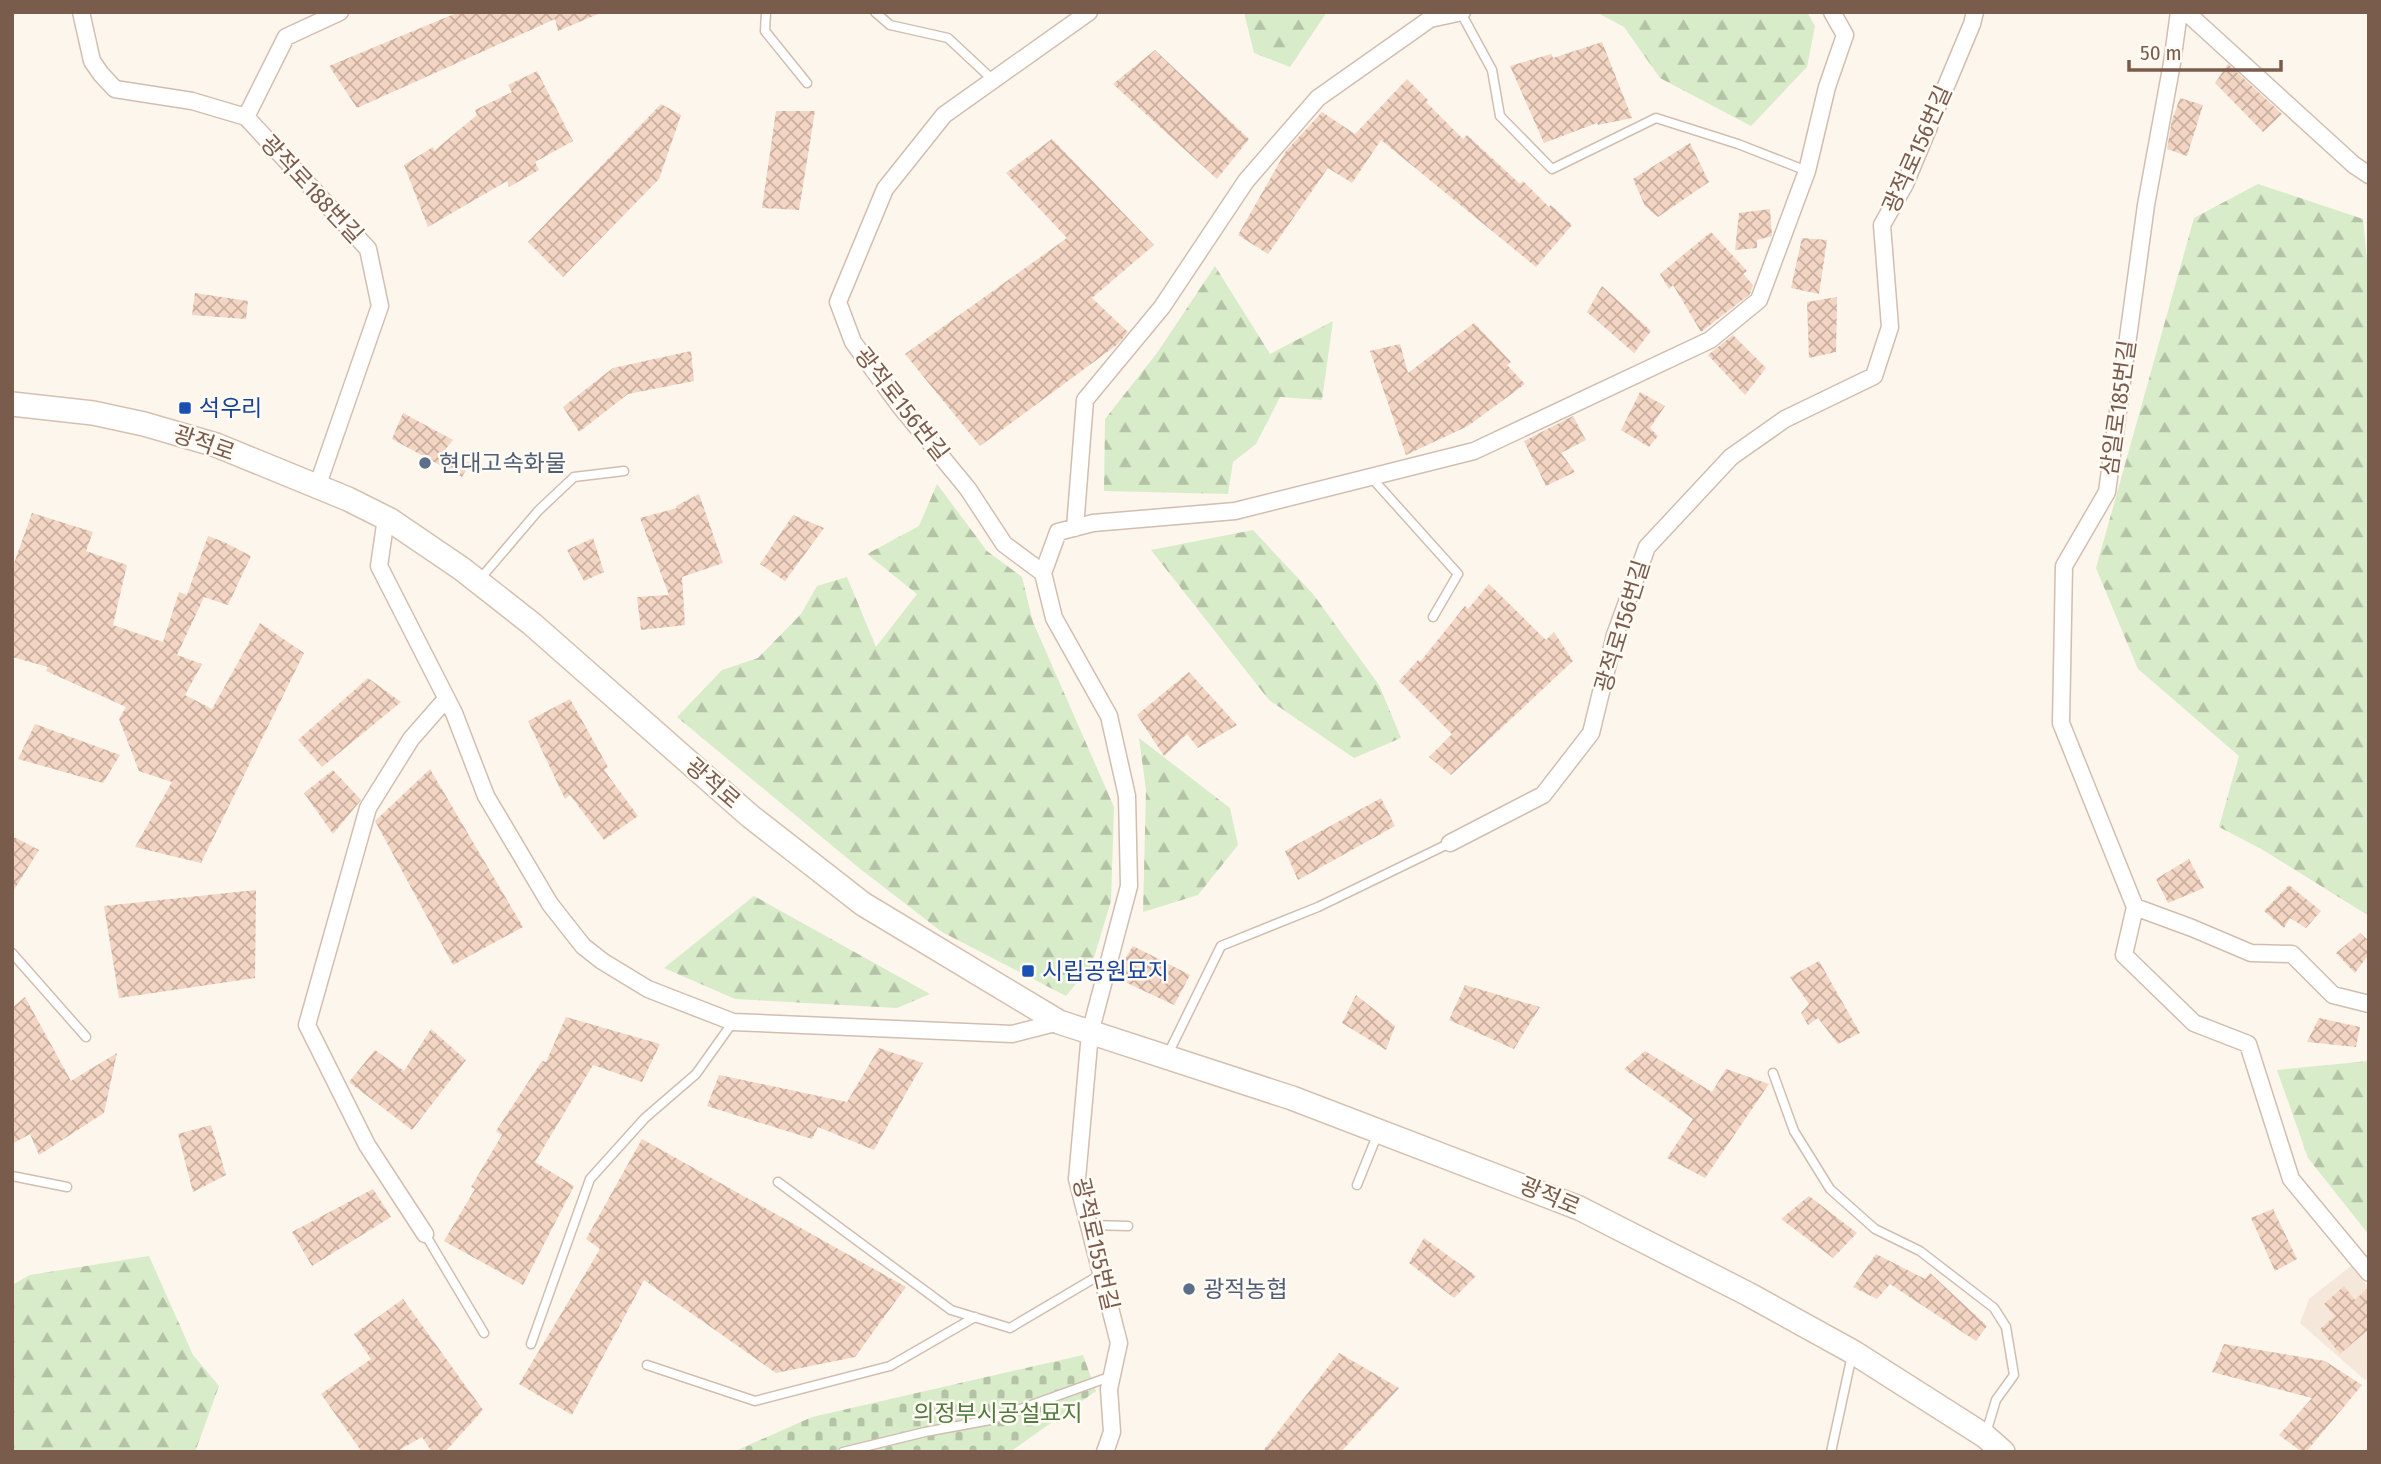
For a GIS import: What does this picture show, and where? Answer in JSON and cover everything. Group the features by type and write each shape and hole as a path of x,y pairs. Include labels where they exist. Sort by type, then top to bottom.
{"main road":[{"name":"광적로","path":"12,404 93,413 144,424 216,445 348,499 386,518 478,582 532,624 750,816 863,904 1059,1022 1292,1098 1580,1208 1748,1294 1853,1352 1985,1436 2003,1452"}],"street":[{"path":"81,12 92,61 115,89 192,101 246,117"},
{"name":"광적로188번길","path":"317,486 380,306 368,248 246,117 286,37 340,12"},
{"name":"광적로156번길","path":"1043,573 1004,544 968,489 899,405 853,342 838,302 885,189 944,115 1089,12"},
{"path":"1090,1033 1129,886 1127,796 1109,716 1054,618 1043,573 1058,532 1093,523 1235,511 1474,451 1710,340 1759,300 1807,171 1827,87 1845,35 1832,12"},
{"name":"광적로156번길","path":"1450,843 1543,795 1591,733 1615,635 1647,547 1731,457 1786,419 1874,376 1890,327 1882,225 1905,184 1975,12"},
{"name":"삼일로185번길","path":"2135,907 2061,723 2064,566 2106,492 2146,205 2179,12"},
{"path":"2186,12 2354,165 2369,175"},
{"path":"1075,528 1085,400 1162,307 1246,181 1318,98 1430,19 1462,13"},
{"path":"386,518 379,566 454,713 486,796 550,904 583,946 601,961 648,989 733,1022 1012,1034 1059,1022"},
{"path":"425,1234 368,1145 307,1025 368,807 411,739 446,699"},
{"path":"2369,1004 2333,995 2292,954 2251,953 2135,907 2124,955 2194,1023 2248,1044 2291,1179 2369,1273"},
{"name":"광적로155번길","path":"1090,1033 1077,1179 1119,1343 1110,1389 1112,1432 1105,1452"}],"lane":[{"path":"766,12 765,31 807,83"},
{"path":"875,12 890,25 948,38 993,80"},
{"path":"1462,13 1492,70 1500,116 1552,169 1656,118 1738,144 1807,171"},
{"path":"478,582 538,512 574,477 624,471"},
{"path":"1370,476 1458,574 1433,617"},
{"path":"1166,1058 1222,946 1318,907 1450,843"},
{"path":"12,953 86,1037"},
{"path":"531,1344 590,1179 645,1118 696,1073 733,1022"},
{"path":"1773,1073 1794,1131 1830,1189 1875,1229 1920,1251 1993,1308 2006,1327 2014,1375 1996,1400 1985,1436"},
{"path":"1357,1185 1379,1131"},
{"path":"12,1176 67,1187"},
{"path":"778,1182 951,1310 1010,1328 1103,1273"},
{"path":"1090,1225 1128,1226"},
{"path":"425,1234 484,1333"},
{"path":"647,1365 755,1401 890,1366 975,1317"},
{"path":"1831,1452 1853,1352"},
{"path":"843,1452 925,1432 990,1420 1112,1376"}],"shaded area":[{"path":"2351,1266 2369,1288 2369,1376 2365,1380 2300,1323 2309,1299"}],"green space":[{"path":"1244,12 1327,12 1290,67 1254,53"},
{"path":"1596,12 1807,12 1815,26 1807,67 1751,126 1660,78 1624,27"},
{"path":"2258,184 2363,219 2369,279 2369,916 2263,850 2219,827 2239,756 2138,669 2096,568 2194,218"},
{"path":"1215,266 1270,354 1333,321 1322,400 1280,397 1256,444 1233,462 1228,494 1104,491 1105,419 1157,353"},
{"path":"937,484 987,551 1022,577 1033,622 1114,807 1111,901 1092,964 1066,996 942,932 859,868 677,717 722,670 758,658 801,614 817,586 847,577 876,647 917,594 867,554 919,526"},
{"path":"1253,530 1313,594 1379,685 1401,738 1354,758 1269,700 1151,550"},
{"path":"1139,738 1230,808 1238,845 1198,895 1143,912 1146,790"},
{"path":"754,896 930,994 897,1008 735,999 664,968"},
{"path":"2369,1061 2369,1235 2308,1158 2277,1070"},
{"path":"149,1256 193,1355 219,1386 195,1452 12,1452 12,1285 30,1275"},
{"name":"의정부시공설묘지","path":"1083,1355 1096,1391 1010,1452 733,1452 812,1417"}],"building":[{"path":"459,12 603,12 558,31 555,19 357,108 329,66"},
{"path":"1602,42 1632,118 1598,125 1597,123 1544,143 1510,66 1551,54 1553,58"},
{"path":"1155,50 1249,139 1217,179 1113,84"},
{"path":"2228,64 2282,114 2263,132 2215,83"},
{"path":"537,71 573,141 535,162 539,170 509,187 507,181 428,227 404,165 433,147 434,151 477,115 475,110 512,92 508,85"},
{"path":"1407,79 1463,139 1467,135 1520,184 1523,181 1572,225 1536,267 1381,140 1352,183 1328,168 1268,254 1238,235 1286,151 1322,112 1355,134"},
{"path":"2180,98 2203,105 2187,156 2167,149 2172,120"},
{"path":"661,104 681,115 659,179 563,277 528,242"},
{"path":"776,111 815,111 799,210 762,208"},
{"path":"1052,139 1154,245 1092,298 1128,332 1118,344 980,446 905,354 1067,238 1006,173"},
{"path":"1690,143 1709,182 1658,217 1645,206 1633,179"},
{"path":"1770,209 1772,236 1757,240 1757,248 1735,250 1739,213"},
{"path":"1711,232 1747,271 1743,274 1753,285 1750,294 1701,332 1673,285 1669,289 1660,274"},
{"path":"1802,238 1827,240 1819,294 1791,288"},
{"path":"1602,286 1651,331 1634,353 1587,312"},
{"path":"195,293 248,301 246,319 192,315"},
{"path":"1837,297 1836,352 1809,358 1807,302"},
{"path":"1474,323 1511,362 1507,365 1525,384 1468,426 1406,455 1370,351 1400,344 1408,373"},
{"path":"1733,335 1766,368 1745,395 1708,355"},
{"path":"691,351 694,381 628,394 579,432 563,407 613,368"},
{"path":"1640,392 1665,406 1650,428 1658,436 1649,447 1621,430"},
{"path":"403,413 453,440 445,450 470,463 462,477 392,439"},
{"path":"1573,416 1586,440 1561,453 1575,472 1546,486 1524,441"},
{"path":"699,494 723,563 682,577 685,625 641,630 637,597 669,595 640,518 677,508 676,506"},
{"path":"32,513 93,532 86,551 127,565 113,625 163,642 179,592 187,595 208,536 251,556 228,605 204,597 177,655 202,664 185,695 212,709 260,623 304,653 201,863 135,847 172,782 139,771 119,719 126,707 46,671 48,667 12,657 12,569"},
{"path":"793,515 824,528 785,581 760,564"},
{"path":"593,538 604,572 584,581 567,550"},
{"path":"1489,584 1546,640 1554,632 1573,661 1451,775 1429,757 1452,734 1399,681 1418,660 1420,662 1465,606 1468,609"},
{"path":"1189,672 1237,725 1198,748 1187,734 1164,756 1137,715"},
{"path":"368,678 401,702 322,767 298,740"},
{"path":"570,699 608,767 604,770 638,816 604,840 570,795 565,799 528,721"},
{"path":"35,724 120,755 103,783 18,759"},
{"path":"430,769 523,927 453,965 375,821"},
{"path":"333,770 361,800 333,834 304,793"},
{"path":"1381,798 1395,826 1298,880 1285,851"},
{"path":"12,836 39,850 12,893"},
{"path":"2189,859 2204,888 2168,903 2156,879"},
{"path":"2289,885 2321,911 2306,928 2290,918 2284,928 2264,911"},
{"path":"256,890 255,978 119,998 104,906"},
{"path":"2360,933 2369,941 2369,954 2355,973 2336,953"},
{"path":"1133,946 1190,975 1174,1005 1127,983 1120,967"},
{"path":"1819,961 1860,1033 1838,1044 1818,1018 1808,1025 1801,1013 1809,1004 1790,977"},
{"path":"1465,985 1540,1007 1514,1049 1449,1020"},
{"path":"1356,995 1395,1026 1386,1050 1342,1023"},
{"path":"25,997 71,1081 117,1053 104,1113 39,1155 30,1134 12,1144 12,1008"},
{"path":"566,1017 660,1044 642,1082 593,1065 535,1162 574,1186 523,1285 444,1241 475,1189 471,1187 502,1135 496,1131 542,1061 546,1062"},
{"path":"2319,1018 2360,1027 2356,1047 2307,1042"},
{"path":"431,1029 466,1060 412,1130 349,1082 375,1050 404,1071"},
{"path":"879,1048 923,1063 874,1150 818,1127 812,1139 707,1106 719,1075 847,1102"},
{"path":"1645,1051 1712,1092 1726,1069 1769,1084 1705,1178 1667,1158 1693,1119 1624,1069"},
{"path":"211,1125 226,1175 193,1192 178,1134"},
{"path":"642,1139 906,1287 855,1357 776,1373 644,1280 572,1415 519,1384 600,1249 586,1239"},
{"path":"373,1189 391,1217 312,1266 292,1232"},
{"path":"1809,1196 1857,1233 1833,1258 1781,1219"},
{"path":"2273,1209 2297,1259 2275,1271 2251,1218"},
{"path":"1424,1238 1476,1276 1454,1298 1409,1263"},
{"path":"1876,1254 1925,1279 1930,1273 1987,1326 1976,1341 1890,1284 1877,1299 1853,1287"},
{"path":"2344,1286 2355,1300 2369,1287 2369,1329 2340,1354 2320,1329 2335,1316 2324,1304"},
{"path":"403,1299 483,1410 445,1452 432,1452 422,1437 396,1452 362,1452 321,1394 371,1359 354,1334"},
{"path":"2224,1344 2325,1361 2362,1385 2306,1452 2302,1452 2279,1435 2312,1398 2212,1372"},
{"path":"1339,1353 1399,1388 1341,1452 1262,1452"}],"place":[{"name":"석우리","path":"185,408"},
{"name":"현대고속화물","path":"425,463"},
{"name":"시립공원묘지","path":"1028,971"},
{"name":"광적농협","path":"1189,1289"}]}
